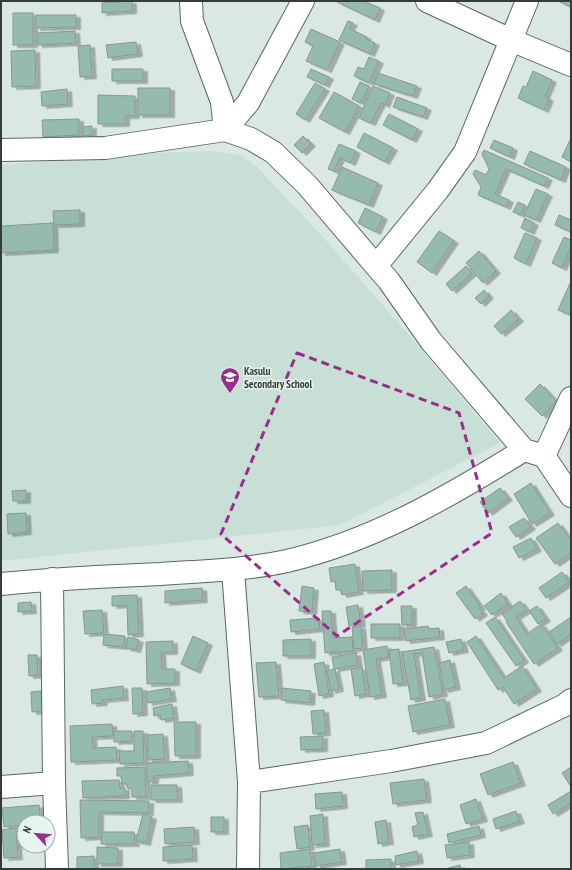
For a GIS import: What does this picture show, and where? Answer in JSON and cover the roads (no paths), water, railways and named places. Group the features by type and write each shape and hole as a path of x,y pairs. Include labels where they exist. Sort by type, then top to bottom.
{"street":[{"path":"191,1 192,21 222,102 225,130"},
{"path":"225,130 248,103 302,1"},
{"path":"427,1 511,40 571,65"},
{"path":"376,266 438,190 465,152 527,1"},
{"path":"1,150 105,148 225,130 250,139 273,152 307,185 389,281 431,341 534,453 571,496"},
{"path":"1,584 52,579 233,570 287,561 339,545 403,519 534,453 571,398"},
{"path":"233,570 248,782 248,869"},
{"path":"52,579 54,783 57,869"},
{"path":"248,782 391,761 486,743 569,706"},
{"path":"1,787 54,783"}],"place":[{"name":"Kasulu Secondary School","path":"230,394"}]}
